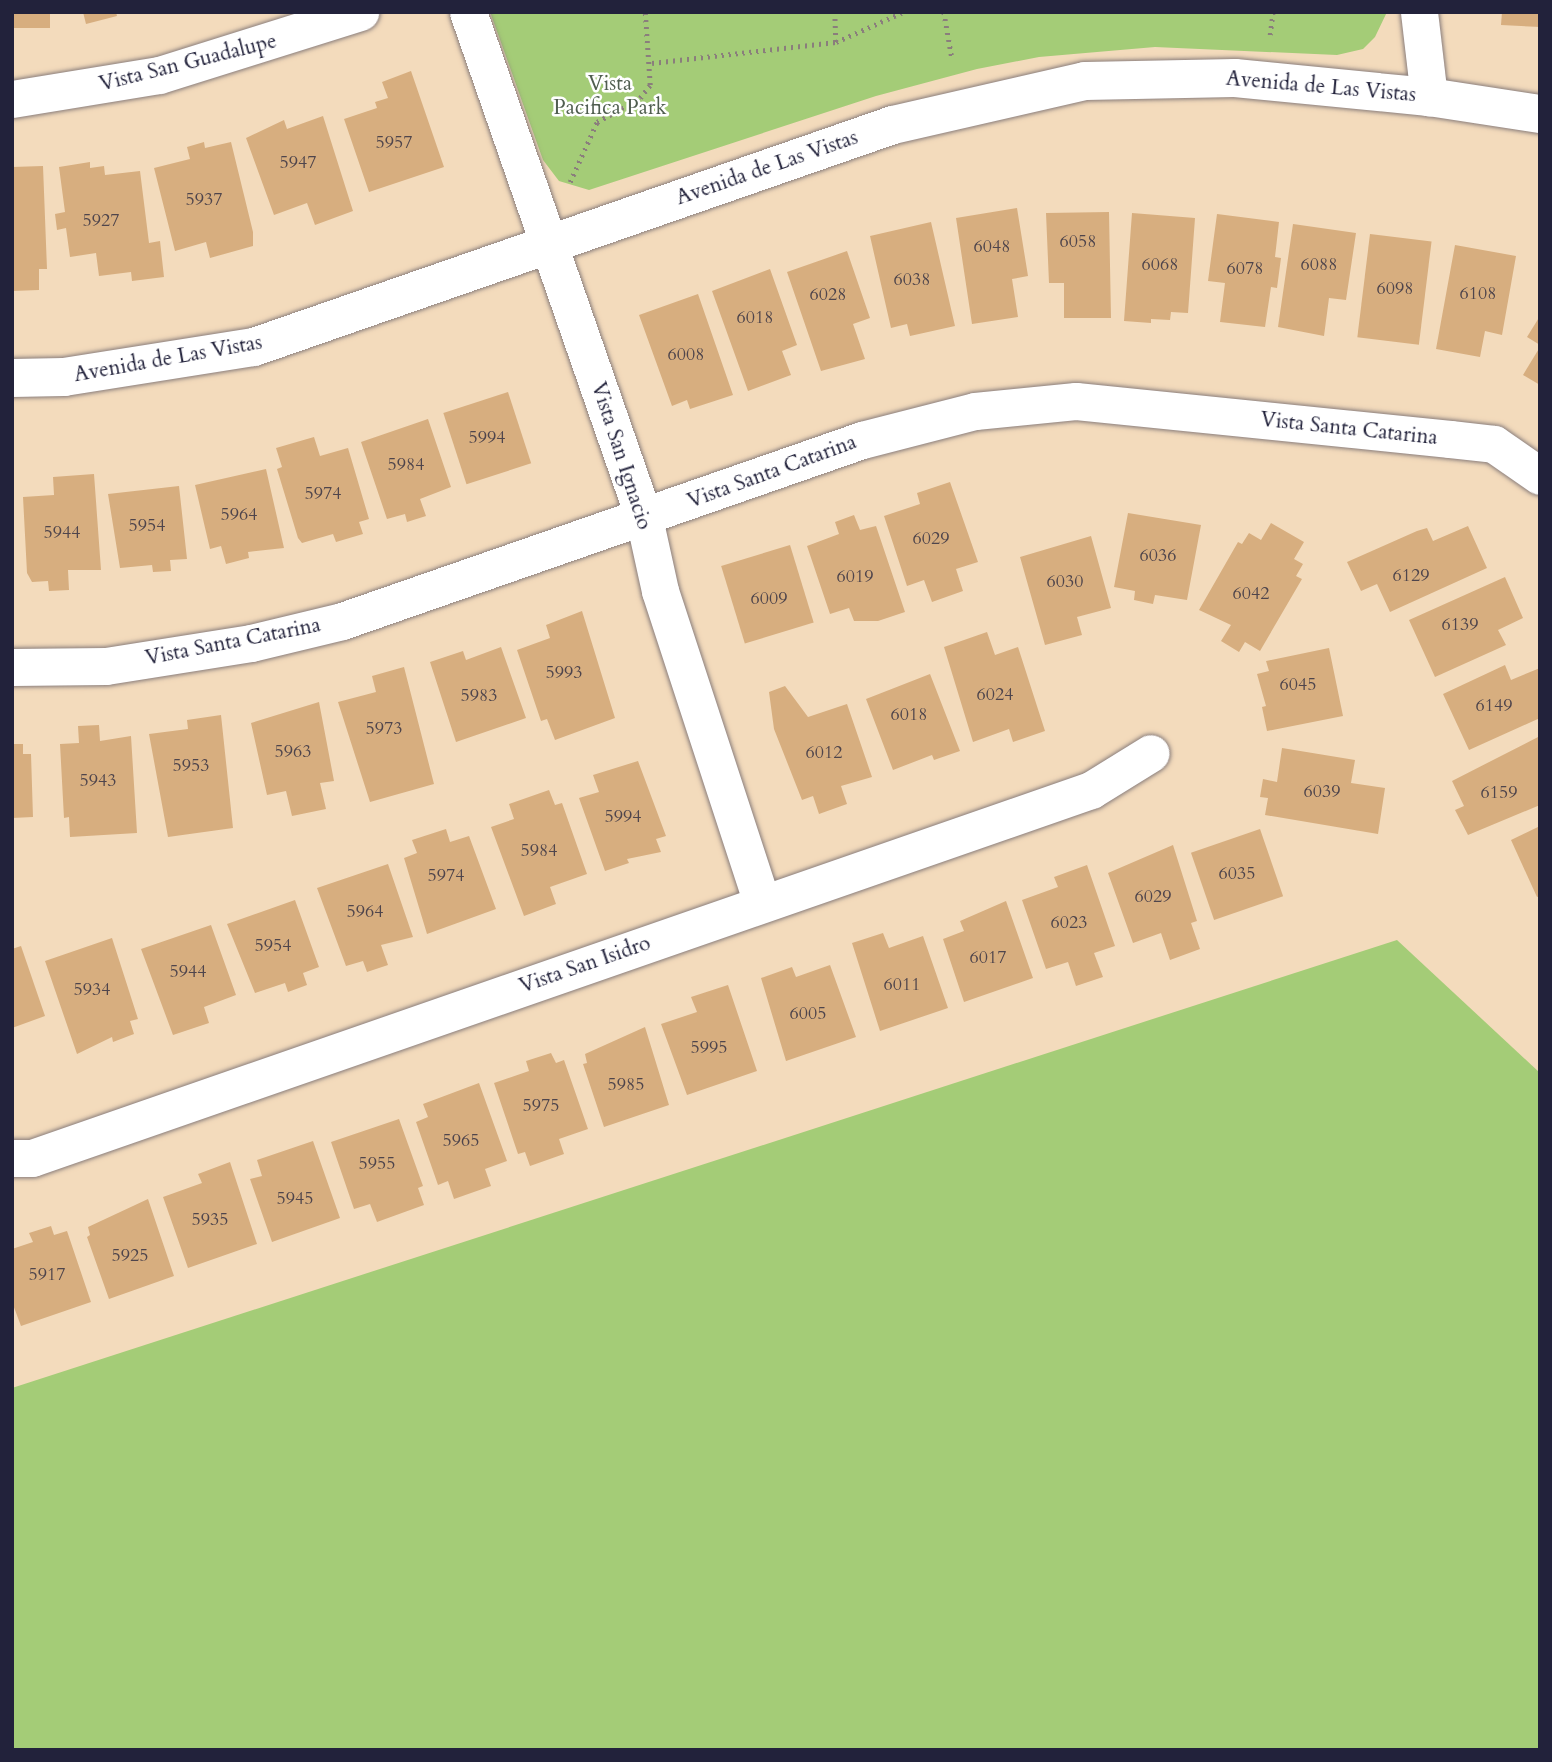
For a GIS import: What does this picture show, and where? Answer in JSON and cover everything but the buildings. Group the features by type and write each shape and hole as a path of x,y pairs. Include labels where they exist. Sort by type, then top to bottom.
{"street":[{"name":"Vista San Guadalupe","path":"12,99 159,75 360,12"},
{"name":"Vista San Ignacio","path":"468,12 644,518 660,591 762,904"},
{"path":"1419,12 1429,97"},
{"name":"Avenida de Las Vistas","path":"12,378 64,377 254,347 893,125 1085,81 1235,78 1429,97 1540,114"},
{"name":"Vista Santa Catarina","path":"12,667 106,666 251,643 342,621 862,440 975,411 1076,401 1494,444 1540,476"},
{"name":"Vista San Isidro","path":"12,1158 32,1158 1091,790 1151,753"}],"path":[{"path":"570,182 597,122 640,98 650,85 652,63 645,12"},
{"path":"835,12 836,42"},
{"path":"652,63 836,42 903,12"},
{"path":"944,12 951,58"},
{"path":"1270,36 1273,12"}],"green space":[{"name":"Vista Pacifica Park","path":"490,12 1387,12 1375,37 1363,49 1337,55 1155,47 1039,57 977,69 876,96 589,190 559,181 543,160"},
{"path":"1397,940 1540,1073 1540,1750 12,1750 12,1388"}]}
